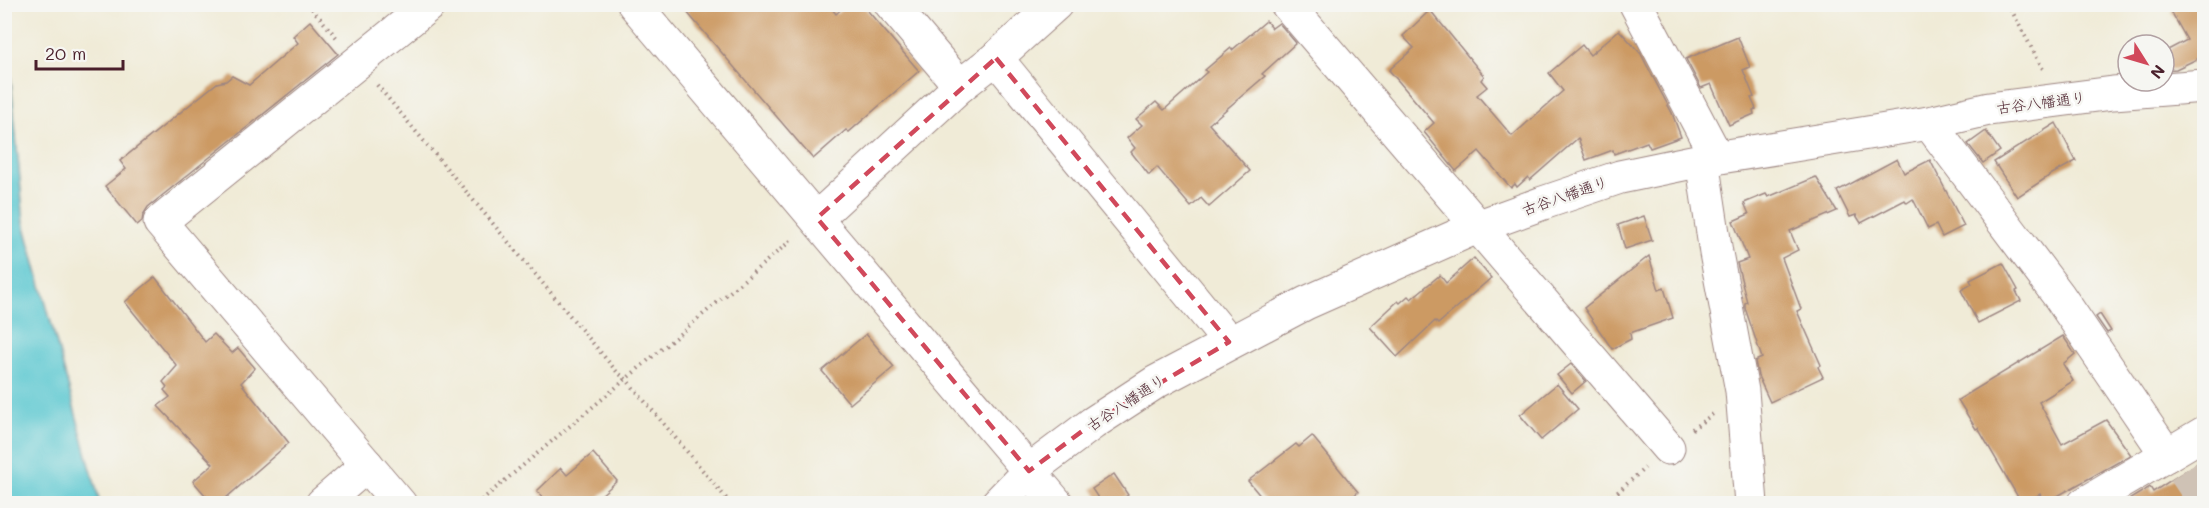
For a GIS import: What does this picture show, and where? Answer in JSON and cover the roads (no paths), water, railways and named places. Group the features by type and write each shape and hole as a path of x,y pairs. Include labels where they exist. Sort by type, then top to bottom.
{"street":[{"path":"400,504 160,222 430,4"},
{"path":"634,4 1057,504"},
{"path":"891,4 960,86"},
{"path":"817,218 960,86 996,58 1056,4"},
{"path":"1287,4 1668,448"},
{"path":"1636,4 1709,159 1716,253 1742,392 1751,504"},
{"path":"996,58 1229,342"},
{"name":"古谷八幡通り","path":"998,504 1029,471 1093,423 1156,382 1229,342 1306,303 1477,227 1620,177 1709,159 1929,123 1989,110 2113,93 2205,86"},
{"path":"1929,123 2060,296 2174,459"},
{"path":"2084,504 2174,459 2205,433"},
{"path":"322,504 367,465"}],"water":[{"path":"4,5 24,223 100,503 5,503"}],"tunnel":[{"path":"2184,471 2204,501"}]}
